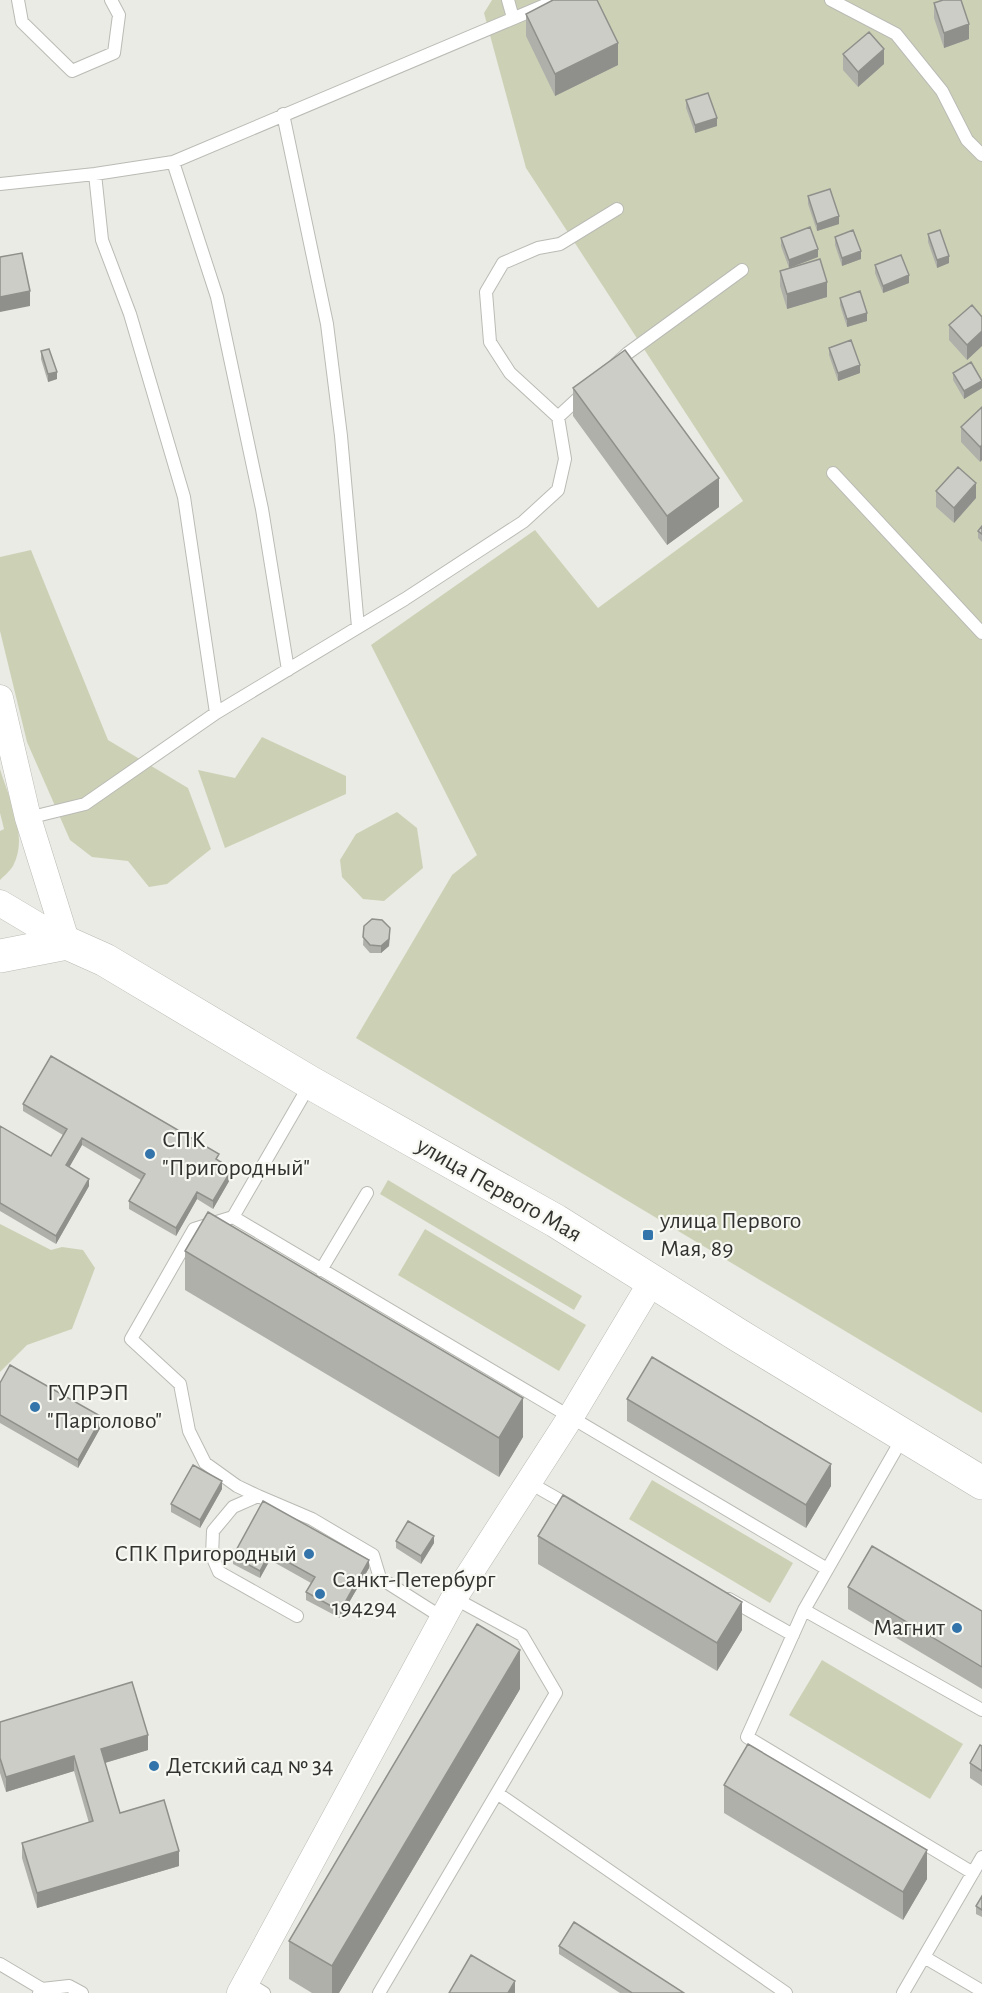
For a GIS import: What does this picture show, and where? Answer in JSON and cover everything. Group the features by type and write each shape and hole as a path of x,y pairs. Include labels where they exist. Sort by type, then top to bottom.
{"street":[{"path":"0,698 28,818 67,944"},
{"path":"0,903 67,944"},
{"path":"0,956 67,944"},
{"name":"улица Первого Мая","path":"67,944 105,960 311,1083 556,1221 982,1483"},
{"path":"250,1989 448,1608 570,1418 652,1281"}],"lane":[{"path":"18,0 22,22 72,71 114,53 119,15 111,0"},
{"path":"508,0 513,18"},
{"path":"0,184 95,174 173,162 557,0"},
{"path":"831,0 896,34 942,90 967,140 982,155"},
{"path":"283,114 327,324 341,436 358,627"},
{"path":"173,162 217,297 262,509 288,670"},
{"path":"95,174 102,240 130,314 184,497 216,713"},
{"path":"28,818 85,804 216,713 358,627 523,522 558,490 565,459 558,417 510,374 490,342 486,292 503,263 538,248 560,244 617,208"},
{"path":"610,369 628,353 742,270"},
{"path":"558,417 593,385"},
{"path":"833,473 982,633"},
{"path":"311,1083 233,1217 194,1229 131,1339 180,1384 189,1431 205,1462 237,1486 312,1519 373,1554 380,1578 448,1608 522,1635 556,1693 379,1993"},
{"path":"321,1269 367,1193"},
{"path":"233,1217 827,1569"},
{"path":"904,1436 804,1610 747,1737 973,1873"},
{"path":"528,1482 579,1512"},
{"path":"258,1496 233,1507 213,1531 212,1556 219,1572 297,1616"},
{"path":"722,1594 793,1635"},
{"path":"804,1610 982,1710"},
{"path":"497,1793 786,1993"},
{"path":"903,1993 982,1857"},
{"path":"924,1957 982,1991"},
{"path":"0,1964 40,1991 69,1986 82,1993"}],"green space":[{"path":"492,0 982,0 982,1413 356,1038 452,875 477,855 371,645 535,530 598,608 743,501 526,168 484,13"},
{"path":"31,550 108,740 188,788 211,849 167,884 149,887 128,861 92,857 70,840 27,742 0,631 0,557"},
{"path":"262,737 346,776 346,794 225,848 198,770 235,778"},
{"path":"0,769 16,818 19,842 13,866 0,880 0,831 4,829 0,813"},
{"path":"397,812 417,828 423,868 384,901 363,899 342,877 340,860 356,834"},
{"path":"388,1180 582,1296 574,1310 380,1194"},
{"path":"0,1224 51,1250 62,1247 83,1250 95,1268 72,1329 27,1345 0,1372"},
{"path":"425,1229 586,1325 559,1371 398,1275"},
{"path":"652,1480 793,1563 770,1603 629,1519"},
{"path":"822,1660 963,1744 930,1799 789,1715"}],"building":[{"path":"553,0 597,0 618,43 555,74 526,14"},
{"path":"943,0 961,0 969,24 944,33 934,3"},
{"path":"869,32 884,49 858,72 843,54"},
{"path":"708,93 717,118 695,125 686,100"},
{"path":"830,189 839,216 817,224 808,196"},
{"path":"810,227 818,249 789,260 781,238"},
{"path":"853,230 861,251 842,258 835,237"},
{"path":"940,230 949,256 937,260 928,234"},
{"path":"22,253 30,291 0,297 0,257"},
{"path":"901,255 909,275 883,286 875,265"},
{"path":"820,259 827,282 787,294 780,271"},
{"path":"860,291 867,313 847,319 840,298"},
{"path":"972,305 982,317 982,331 967,345 949,325"},
{"path":"851,340 860,365 838,373 829,348"},
{"path":"49,349 57,372 48,374 41,351"},
{"path":"625,350 719,478 667,516 573,388"},
{"path":"971,362 982,381 964,391 953,373"},
{"path":"982,407 982,445 980,447 961,427"},
{"path":"958,467 976,483 954,508 936,491"},
{"path":"372,919 382,920 390,928 389,939 381,946 370,945 363,937 364,926"},
{"name":"СПК \"Пригородный\"","path":"51,1056 219,1154 216,1159 232,1169 213,1201 197,1192 176,1228 129,1201 145,1174 82,1138 66,1165 89,1179 56,1236 0,1203 0,1126 51,1156 67,1129 23,1104"},
{"path":"208,1212 523,1398 499,1438 185,1251"},
{"path":"652,1357 831,1464 806,1505 627,1399"},
{"name":"ГУПРЭП \"Парголово\"","path":"10,1365 102,1417 78,1460 0,1415 0,1383"},
{"path":"193,1465 222,1481 200,1520 171,1504"},
{"path":"563,1495 742,1602 717,1643 538,1536"},
{"path":"263,1501 369,1560 340,1611 306,1592 315,1577 270,1552 260,1571 233,1556"},
{"path":"408,1521 434,1536 421,1556 396,1541"},
{"path":"872,1546 982,1611 982,1667 848,1587"},
{"path":"477,1624 520,1650 332,1966 289,1941"},
{"path":"132,1682 148,1735 101,1749 120,1813 164,1800 179,1851 37,1893 22,1843 93,1821 74,1756 6,1777 0,1758 0,1722"},
{"path":"748,1744 927,1850 903,1892 724,1785"},
{"path":"980,1745 982,1746 982,1771 970,1763"},
{"path":"982,1896 982,1910 976,1906"},
{"path":"574,1922 684,1993 632,1993 559,1946"},
{"path":"471,1955 515,1981 508,1993 449,1993"}],"place":[{"name":"СПК \"Пригородный\"","path":"150,1154"},
{"name":"улица Первого Мая, 89","path":"648,1235"},
{"name":"ГУПРЭП \"Парголово\"","path":"35,1407"},
{"name":"СПК Пригородный","path":"309,1554"},
{"name":"Санкт-Петербург 194294","path":"320,1594"},
{"name":"Магнит","path":"957,1628"},
{"name":"Детский сад № 34","path":"154,1766"}]}
